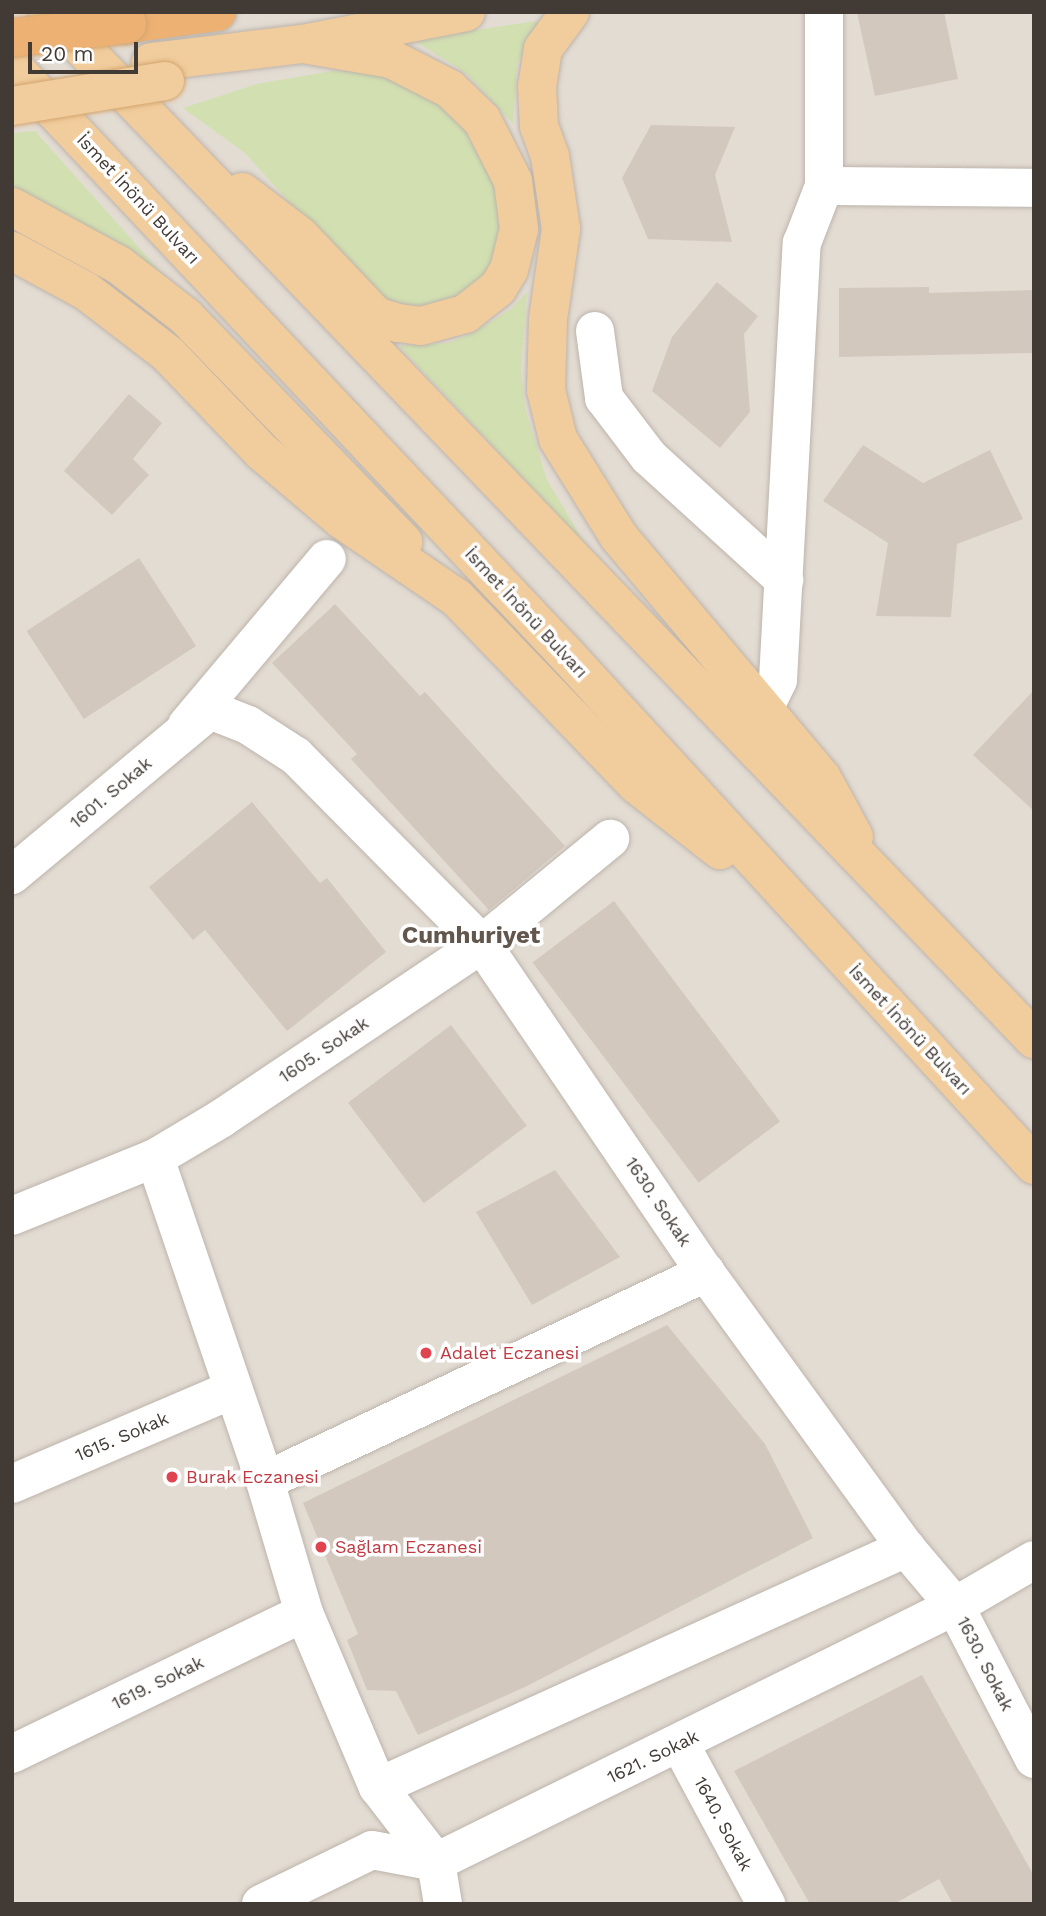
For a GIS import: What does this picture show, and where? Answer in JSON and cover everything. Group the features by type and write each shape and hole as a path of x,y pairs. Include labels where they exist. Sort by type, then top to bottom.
{"highway":[{"path":"12,38 217,12"}],"main road":[{"path":"48,12 200,175 1034,1040"},
{"path":"12,106 231,55 303,44 466,12"},
{"path":"570,12 543,49 537,86 539,126 550,156 561,229 548,319 546,390 558,439 619,537 822,778 879,882"},
{"path":"200,175 243,193 300,236 376,316 421,326 444,323 474,308 498,288 516,250 518,208 501,151 482,120 450,89 391,59 303,44"},
{"name":"İsmet İnönü Bulvarı","path":"12,66 564,652 1034,1165"},
{"path":"12,78 158,72"},
{"path":"12,207 119,265 186,317 636,784 805,917"},
{"path":"12,251 86,291 168,354 262,452 341,519 457,598"}],"street":[{"path":"763,710 778,680 802,243 824,186 824,12"},
{"path":"824,186 1034,188"},
{"path":"595,331 604,398 649,457 784,580"},
{"path":"174,740 327,558"},
{"name":"1601. Sokak","path":"12,875 210,710"},
{"name":"1630. Sokak","path":"210,710 248,725 296,756 482,944 706,1273 906,1548 955,1606 1034,1759"},
{"name":"1605. Sokak","path":"12,1216 155,1158 482,944 610,839"},
{"path":"155,1158 265,1481 304,1613 378,1787 436,1862 443,1904"},
{"path":"265,1481 706,1273"},
{"name":"1615. Sokak","path":"12,1485 232,1390"},
{"path":"378,1787 906,1548"},
{"name":"1621. Sokak","path":"436,1862 680,1744 955,1606 1034,1560"},
{"name":"1619. Sokak","path":"12,1754 304,1613"},
{"name":"1640. Sokak","path":"680,1744 766,1904"},
{"path":"261,1904 372,1850 436,1862"}],"shaded area":[{"path":"12,12 1034,12 1034,1904 12,1904"}],"green space":[{"path":"538,21 517,64 513,124 467,74 412,39"},
{"path":"332,71 368,71 444,100 501,178 499,267 467,299 418,311 372,295 245,153 183,108 257,84"},
{"path":"35,131 167,279 12,190 12,133"},
{"path":"527,292 521,369 525,408 547,480 586,545 399,346 448,343 471,334 511,309"}],"building":[{"path":"857,12 944,12 958,79 875,96"},
{"path":"651,125 735,127 715,175 732,242 648,239 622,178"},
{"path":"717,282 758,316 744,334 750,412 720,448 652,391 672,337"},
{"path":"929,287 929,293 1034,290 1034,353 839,357 839,288"},
{"path":"129,394 162,423 133,459 149,475 112,515 64,471"},
{"path":"863,445 923,483 990,450 1023,519 957,544 951,617 876,616 888,543 823,501"},
{"path":"139,558 196,646 84,719 27,631"},
{"path":"335,604 420,696 425,692 565,846 489,910 351,759 357,754 272,663"},
{"path":"1034,690 1034,811 973,755"},
{"path":"252,802 320,883 327,878 386,952 287,1031 205,930 193,940 149,887"},
{"path":"614,901 780,1121 699,1183 533,962"},
{"path":"451,1025 527,1126 424,1203 348,1103"},
{"path":"555,1170 620,1257 532,1305 476,1212"},
{"path":"667,1325 765,1444 813,1538 527,1686 418,1735 396,1691 367,1690 347,1640 358,1634 303,1503"},
{"path":"922,1675 1034,1876 1034,1904 953,1904 939,1879 894,1904 810,1904 734,1771"}],"place":[{"name":"Adalet Eczanesi","path":"426,1353"},
{"name":"Burak Eczanesi","path":"172,1477"},
{"name":"Sağlam Eczanesi","path":"321,1547"}],"district":[{"name":"Cumhuriyet","path":"471,936"}]}
